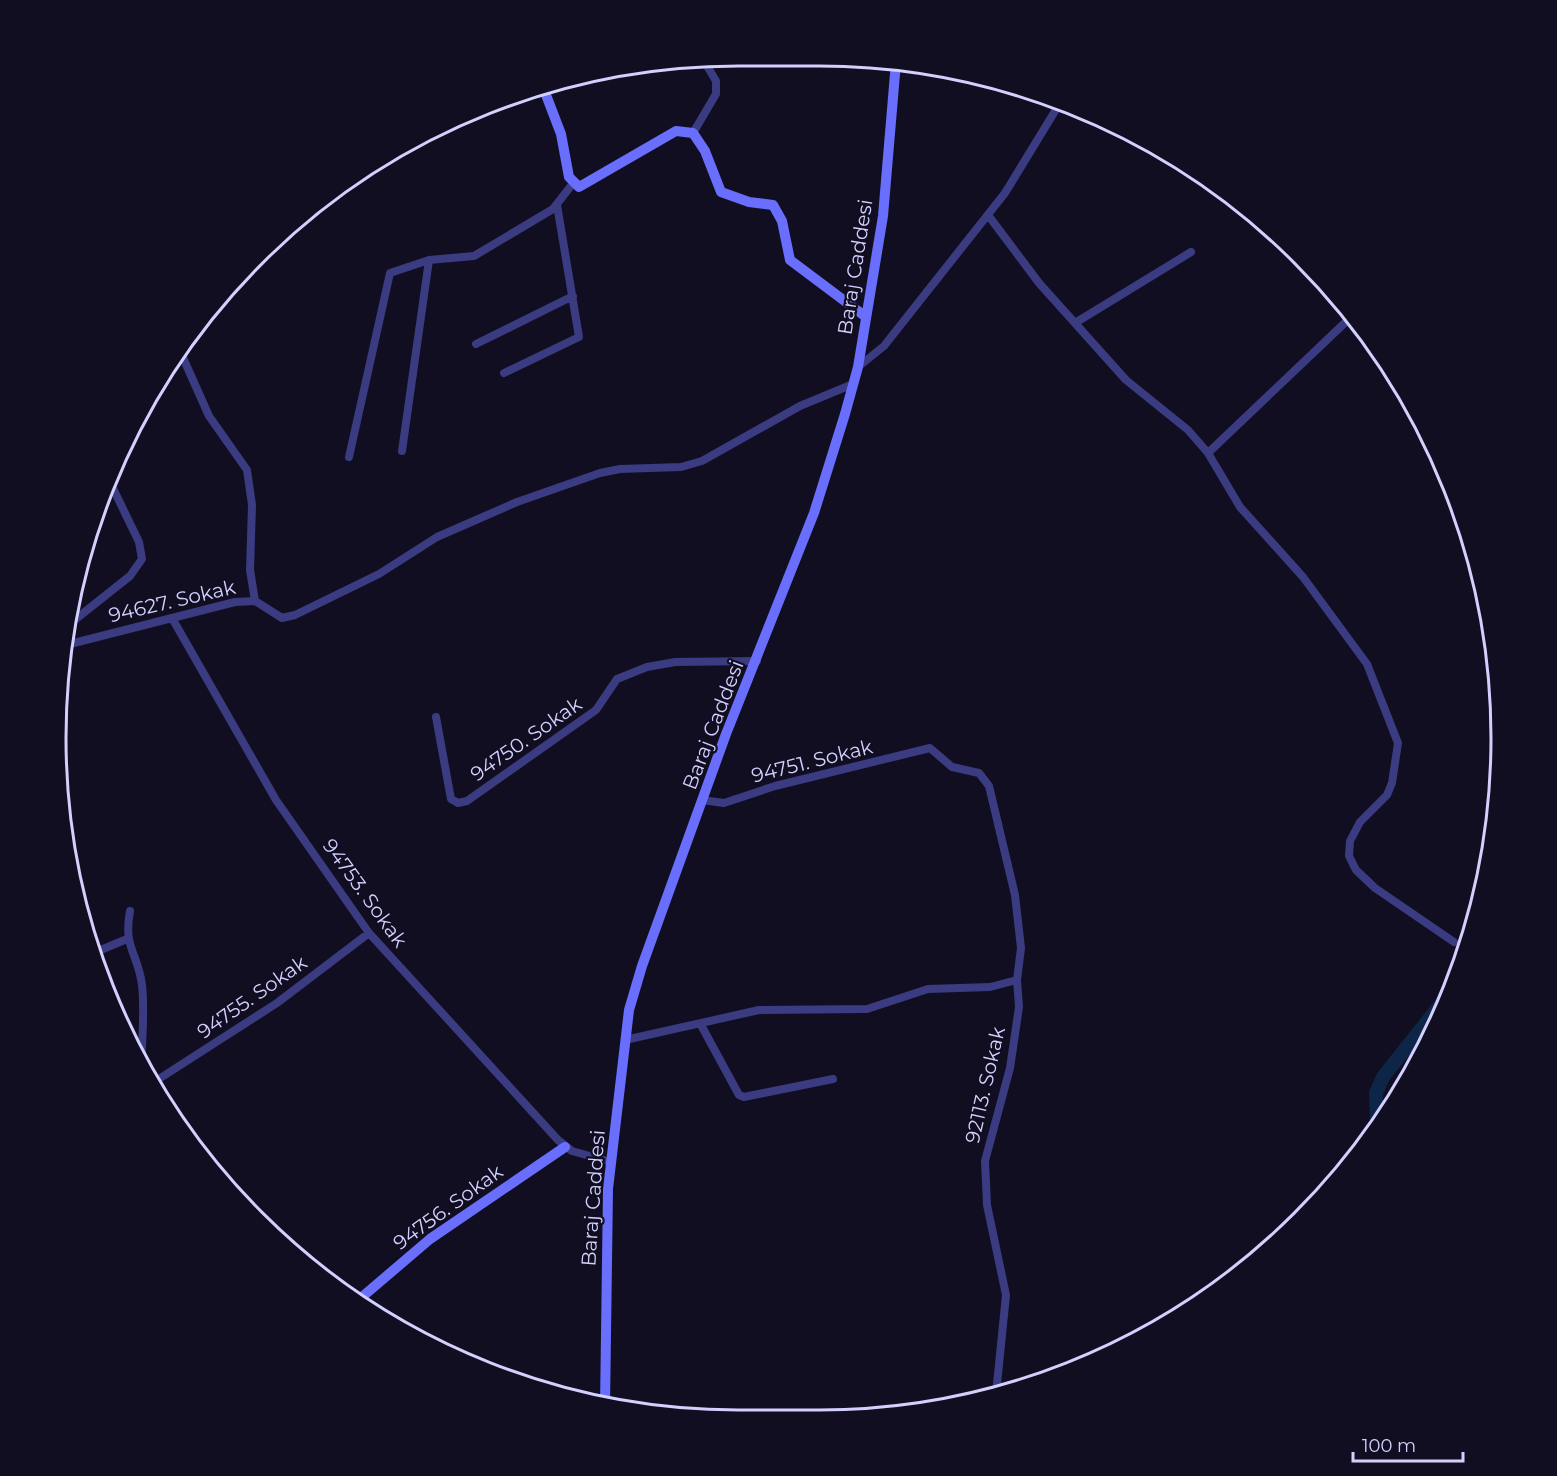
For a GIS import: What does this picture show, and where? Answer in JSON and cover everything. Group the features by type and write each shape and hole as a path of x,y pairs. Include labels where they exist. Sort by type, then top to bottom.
{"main road":[{"name":"Baraj Caddesi","path":"605,1397 606,1235 611,1162 629,1010 642,966 726,734 814,513 854,384 884,204 895,71"},
{"path":"546,95 561,134 569,177 579,187 676,131 693,133 705,151 721,192 749,202 773,205 782,221 790,260 866,317"},
{"name":"94756. Sokak","path":"363,1296 430,1239 565,1147"}],"street":[{"path":"693,133 716,94 716,81 708,67"},
{"path":"858,367 884,346 1005,193 1056,110"},
{"path":"349,457 390,273 429,260 474,256 557,205 574,182"},
{"path":"504,373 579,337 557,205"},
{"path":"988,215 1039,283 1126,380 1180,423 1208,453 1240,507 1303,577 1367,664 1398,743 1392,783 1387,795 1360,822 1350,841 1349,856 1356,870 1410,914 1454,942"},
{"path":"1075,323 1191,252"},
{"path":"402,451 429,260"},
{"path":"476,344 573,296"},
{"path":"1208,453 1346,322"},
{"path":"183,359 209,416 240,456 247,470 252,505 250,570 255,601 282,618 296,615 379,574 437,537 526,498 600,473 620,469 681,467 702,461 786,413 854,384"},
{"path":"77,618 130,576 142,559 142,550 135,532 114,490"},
{"name":"94627. Sokak","path":"73,643 235,602 255,601"},
{"name":"94753. Sokak","path":"172,618 276,800 369,933 565,1147 611,1162"},
{"name":"94750. Sokak","path":"436,717 451,799 458,803 467,801 596,710 617,679 647,667 675,662 757,661"},
{"name":"94751. Sokak","path":"702,800 724,803 775,786 930,748"},
{"name":"92113. Sokak","path":"930,748 952,767 979,773 989,786 1018,912 1021,948 1017,980 1019,1007 1008,1079 985,1161 987,1205 1006,1295 997,1386"},
{"path":"130,911 127,939 142,983 141,1047"},
{"name":"94755. Sokak","path":"159,1079 277,1003 369,933"},
{"path":"101,950 127,939"},
{"path":"625,1040 759,1010 867,1009 928,989 990,987 1017,980"},
{"path":"700,1025 739,1095 744,1096 833,1079"}],"waterway":[{"path":"1377,1113 1376,1093 1383,1077 1429,1019"}]}
